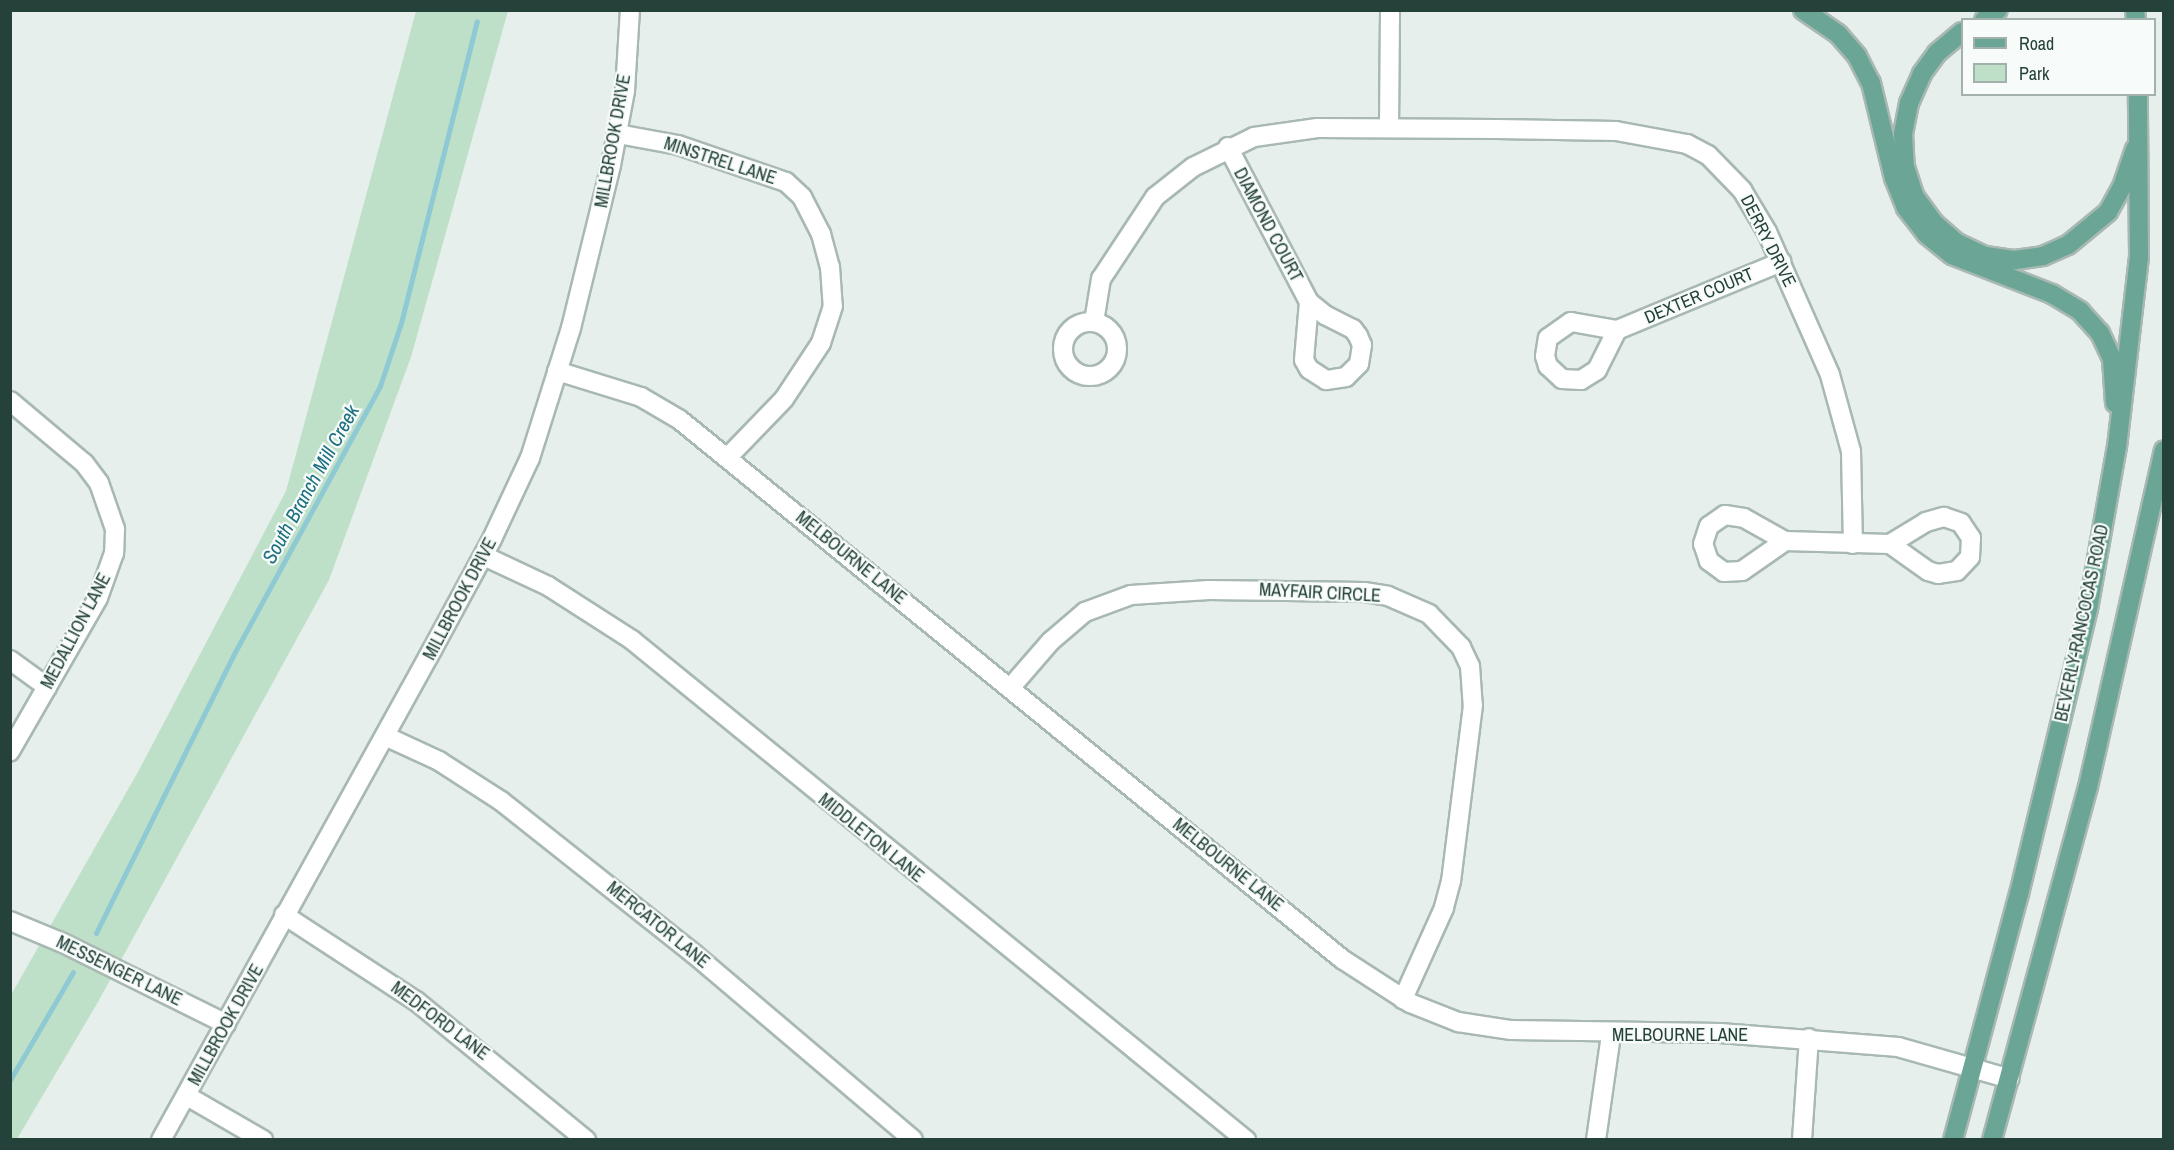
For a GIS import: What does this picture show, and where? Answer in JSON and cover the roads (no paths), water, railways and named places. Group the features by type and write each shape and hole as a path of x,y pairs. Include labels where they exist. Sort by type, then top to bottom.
{"main road":[{"path":"1803,10 1838,34 1857,56 1871,83 1894,178 1906,208 1926,234 1952,255 2052,294 2080,311 2100,333 2112,359 2117,447"},
{"path":"1961,33 1937,53 1922,74 1909,103 1903,134 1905,166 1915,197 1934,223 1957,243 1985,256 2015,260 2043,256 2068,245 2108,212 2122,187 2140,133"},
{"name":"BEVERLY-RANCOCAS ROAD","path":"1953,1140 1973,1070 2088,609 2117,447 2139,257 2138,96"},
{"path":"1992,1140 2088,787 2163,450"}],"street":[{"name":"MILLBROOK DRIVE","path":"160,1140 187,1096 284,915 484,556 530,458 557,371 618,134 626,91 630,10"},
{"path":"1389,128 1390,10"},
{"name":"DERRY DRIVE","path":"1094,322 1101,279 1140,216 1174,180 1228,147 1296,129 1389,128 1616,131 1687,144 1708,155 1742,190 1781,262 1830,375 1846,427 1852,474 1853,544"},
{"name":"MINSTREL LANE","path":"618,134 678,145 786,182 802,197 821,234 830,267 833,306 821,343 784,399 727,458"},
{"name":"DIAMOND COURT","path":"1228,147 1309,302"},
{"name":"DEXTER COURT","path":"1617,330 1781,262"},
{"name":"MELBOURNE LANE","path":"557,371 622,390 662,407 1011,687 1342,959 1403,999 1433,1014 1484,1027 1611,1034 1720,1033 1809,1038 1898,1047 2010,1079"},
{"name":"MEDALLION LANE","path":"10,401 84,463 99,483 116,529 108,576 10,751"},
{"path":"1785,542 1890,544"},
{"name":"MIDDLETON LANE","path":"484,556 548,586 632,640 1246,1140"},
{"name":"MAYFAIR CIRCLE","path":"1011,687 1076,619 1107,602 1131,595 1218,590 1365,592 1388,596 1430,614 1461,647 1470,666 1473,705 1451,880 1444,908 1403,999"},
{"path":"10,660 46,687"},
{"name":"MERCATOR LANE","path":"385,736 448,766 509,807 702,960 912,1140"},
{"name":"MEDFORD LANE","path":"284,915 416,1001 586,1140"},
{"name":"MESSENGER LANE","path":"10,921 78,950 226,1024"},
{"path":"1596,1140 1611,1034"},
{"path":"1802,1140 1809,1038"},
{"path":"187,1096 263,1140"}],"waterway":[{"name":"South Branch Mill Creek","path":"96,933 235,652 380,386 401,323 477,21"},
{"name":"South Branch Mill Creek","path":"10,1080 73,972"}]}
